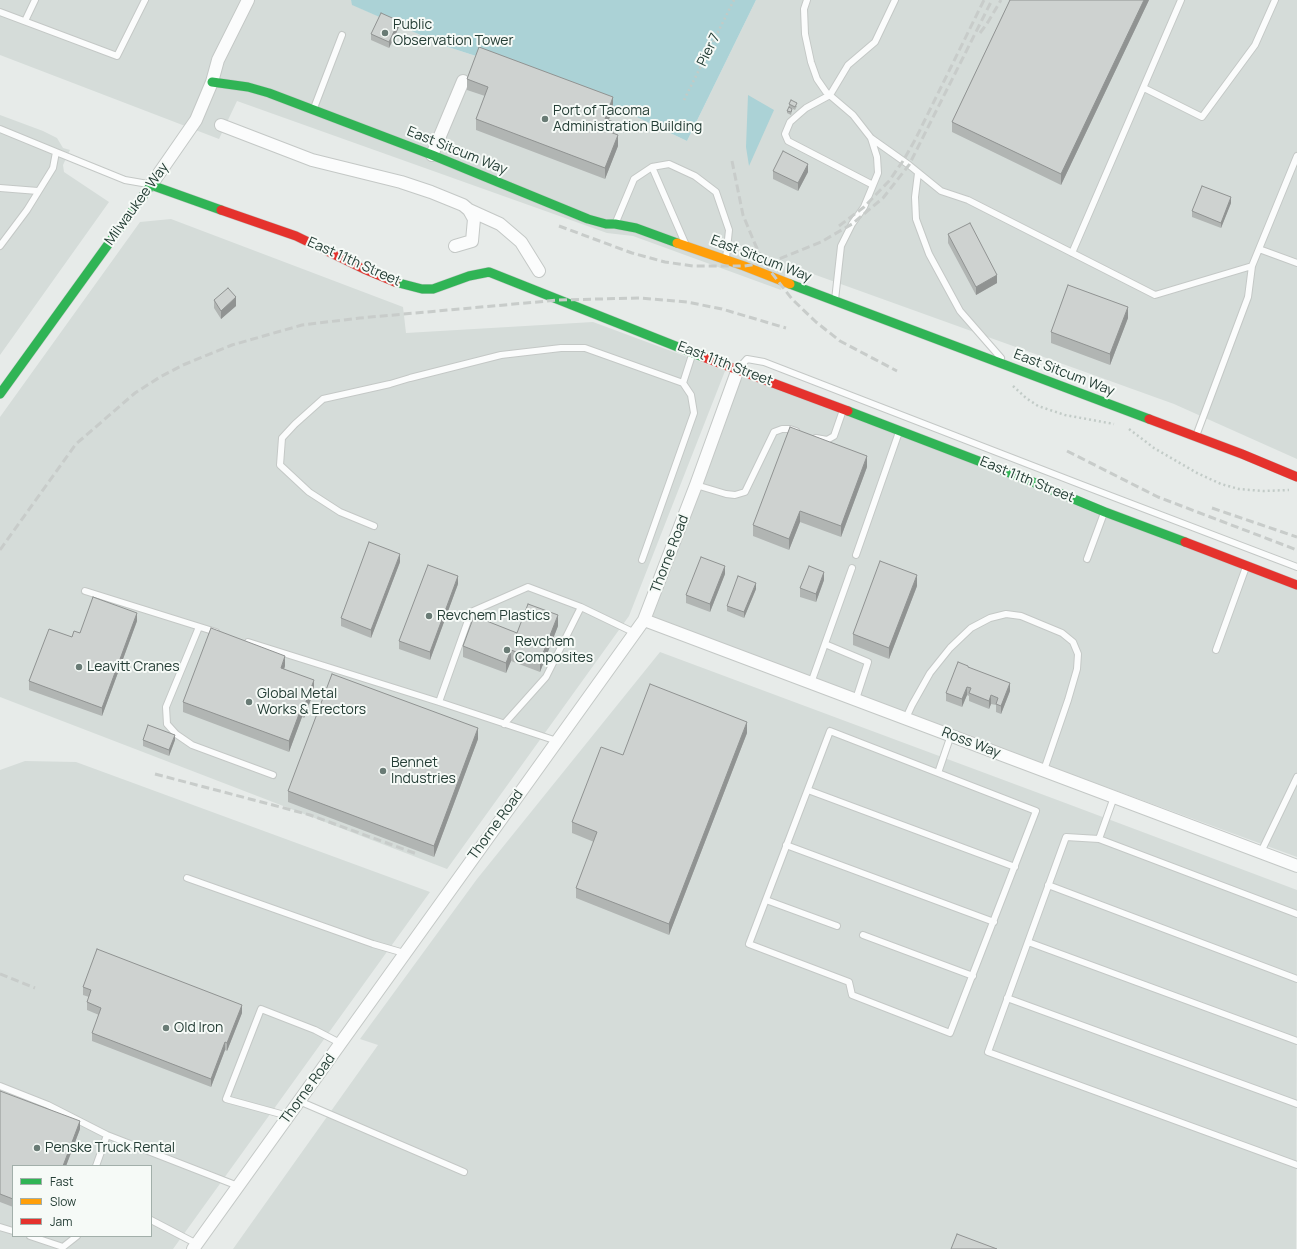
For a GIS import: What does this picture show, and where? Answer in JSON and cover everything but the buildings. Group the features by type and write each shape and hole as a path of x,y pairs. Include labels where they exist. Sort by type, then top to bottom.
{"street":[{"name":"Milwaukee Way","path":"0,394 151,185 196,120 212,82 218,60 248,0"},
{"path":"432,155 462,81"},
{"name":"East Sitcum Way","path":"212,82 248,87 270,93 432,155 588,219 606,224 636,228 725,259 835,302 1242,454 1297,477"},
{"path":"221,125 312,160 401,182 451,199 469,210 500,224 521,242 539,271"},
{"name":"East 11th Street","path":"151,185 296,236 398,284 422,289 434,289 469,276 489,272 692,352 900,430 1105,512 1297,585"},
{"path":"455,246 472,241 474,219 469,210"},
{"name":"Thorne Road","path":"195,1246 644,620 696,485 738,369"},
{"name":"Ross Way","path":"644,620 1297,866"}],"lane":[{"path":"25,21 35,0"},
{"path":"0,12 117,56 145,0"},
{"path":"807,0 804,9 805,34 811,62 817,79 826,92 853,115 871,138 941,191 968,200 1155,295 1252,266"},
{"path":"873,185 788,141 785,134 790,122 806,108 830,95 848,65 875,42 895,0"},
{"path":"1072,253 1182,0"},
{"path":"1144,88 1202,117 1255,45 1275,0"},
{"path":"313,110 342,35"},
{"path":"0,129 126,180 151,185"},
{"path":"835,302 841,246 852,224 864,207 878,173 877,158 871,138"},
{"path":"0,246 27,210 53,168 56,152"},
{"path":"1195,437 1248,297 1252,266 1297,156"},
{"path":"615,224 634,179 652,167 670,164 695,176 716,192 728,230 725,259"},
{"path":"652,167 686,246"},
{"path":"918,173 915,197 916,219 929,254 960,311 1009,367"},
{"path":"0,188 38,192"},
{"path":"1259,249 1297,264"},
{"path":"374,526 340,512 309,492 280,465 282,438 323,399 390,384 501,355 561,348 585,348 683,383 691,395 694,413 642,560"},
{"path":"683,383 692,352"},
{"path":"738,369 747,359 764,362 1297,567"},
{"path":"696,485 726,494 735,495 745,492 774,432 782,429 790,429 821,440 827,440 834,436 844,409"},
{"path":"856,555 900,430"},
{"path":"1087,559 1105,512"},
{"path":"1216,650 1247,566"},
{"path":"811,683 852,568"},
{"path":"439,702 471,612 528,587 581,607 635,633"},
{"path":"85,591 222,634"},
{"path":"504,724 546,677 581,607"},
{"path":"906,718 930,673 950,648 971,628 990,618 1006,614 1021,616 1062,632 1073,642 1078,654 1077,669 1068,700 1044,770"},
{"path":"199,627 166,707 166,724 176,734 192,745 273,775"},
{"path":"244,641 557,740"},
{"path":"825,644 868,662 856,699"},
{"path":"830,731 938,773 1036,811 950,1033 852,995 849,982 749,944 830,731"},
{"path":"938,773 951,735"},
{"path":"1261,852 1297,777"},
{"path":"808,790 1015,867"},
{"path":"1098,839 1114,797"},
{"path":"1297,914 1098,839 1066,837 988,1052 1297,1165"},
{"path":"786,845 994,922"},
{"path":"187,878 373,944 404,953"},
{"path":"1048,885 1297,979"},
{"path":"766,900 837,926"},
{"path":"863,935 973,976"},
{"path":"1028,942 1297,1041"},
{"path":"1007,998 1297,1104"},
{"path":"288,1116 226,1099 261,1009 314,1030 340,1043"},
{"path":"0,1086 48,1105 107,1135 238,1186"},
{"path":"299,1101 464,1172"},
{"path":"96,1165 107,1135"},
{"path":"152,1221 195,1246"},
{"path":"0,1227 12,1231"},
{"path":"33,1237 63,1247 76,1237"}],"path":[{"name":"Pier 7","path":"684,100 734,0"},
{"path":"1010,382 1026,398 1038,406 1065,415 1119,425"},
{"path":"1126,428 1154,448 1197,473 1221,484 1239,489 1263,491 1285,491 1291,489"}],"shaded area":[{"path":"0,0 351,0 353,5 448,47 624,111 687,141 756,0 1297,0 1297,459 1174,404 788,265 781,290 633,236 607,233 237,101 219,139 0,55"},
{"path":"0,115 43,131 57,138 63,148 70,150 63,165 64,172 109,202 0,355"},
{"path":"171,219 403,307 406,333 593,322 725,371 629,616 447,869 0,697 0,417 140,222"},
{"path":"740,376 1297,580 1297,857 651,620"},
{"path":"660,652 1297,890 1296,1249 233,1249 378,1045 360,1039 477,879"},
{"path":"25,761 76,762 430,892 173,1249 0,1249 0,770"}],"water":[{"path":"351,0 756,0 687,141 624,111 448,47 352,5"},
{"path":"748,95 774,110 749,166 746,147"}],"railway":[{"path":"839,226 864,207 889,181 903,161 915,140 984,0"},
{"path":"559,226 632,253 665,262 693,266 744,266 764,263 779,259 821,242 852,224 883,198 909,165 992,0"},
{"path":"980,33 1001,0"},
{"path":"732,161 743,215 755,244 764,263 792,299 816,322 840,341 897,371"},
{"path":"0,550 76,444 135,393 160,377 183,365 232,345 302,325 360,318 559,300 640,298 687,302 722,309 786,328"},
{"path":"1067,451 1158,497 1297,550"},
{"path":"1212,508 1297,537"},
{"path":"155,774 310,815 417,854"},
{"path":"0,974 35,988"}],"traffic: fast":[{"path":"212,82 248,87 269,93 432,155 588,219 606,224 636,228 677,243"},
{"path":"0,394 151,185 221,210"},
{"path":"395,282 422,289 433,289 469,276 489,272 703,357"},
{"path":"790,284 1149,419"},
{"path":"848,411 1185,542"}],"traffic: slow":[{"path":"677,243 744,266 790,284"}],"traffic: jam":[{"path":"221,210 296,236 364,269 395,282"},
{"path":"703,357 848,411"},
{"path":"1149,419 1242,454 1297,477"},
{"path":"1185,542 1297,585"}],"place":[{"name":"Public Observation Tower","path":"385,33"},
{"name":"Port of Tacoma Administration Building","path":"545,119"},
{"name":"Revchem Plastics","path":"429,616"},
{"name":"Revchem Composites","path":"507,650"},
{"name":"Leavitt Cranes","path":"79,667"},
{"name":"Global Metal Works & Erectors","path":"249,702"},
{"name":"Bennet Industries","path":"383,771"},
{"name":"Old Iron","path":"166,1028"},
{"name":"Penske Truck Rental","path":"37,1148"}]}
